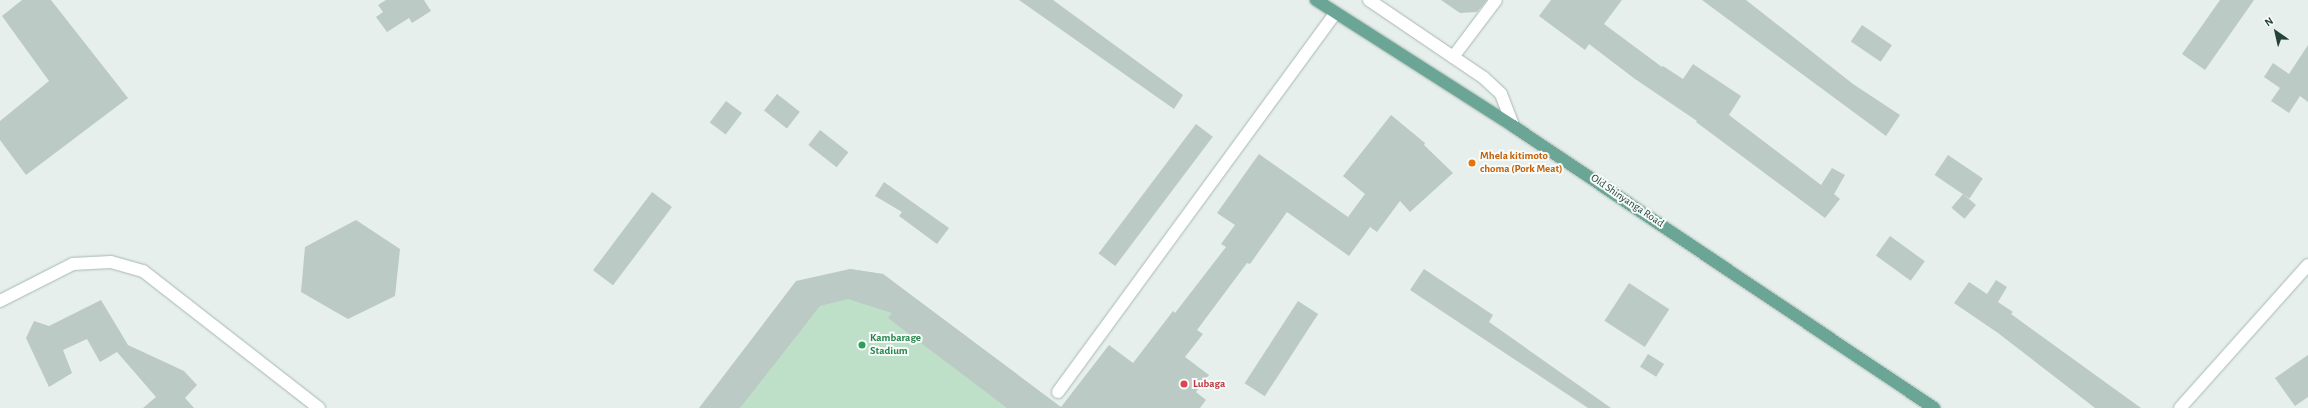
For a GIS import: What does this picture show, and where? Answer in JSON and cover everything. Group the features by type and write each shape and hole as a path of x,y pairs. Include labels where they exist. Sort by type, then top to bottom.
{"main road":[{"name":"Old Shinyanga Road","path":"1316,0 1513,126 1934,408"}],"street":[{"path":"1369,0 1484,78 1501,94 1513,126"},
{"path":"1453,57 1496,0"},
{"path":"1058,392 1335,13"},
{"path":"0,301 73,264 111,262 143,271 319,408"},
{"path":"2180,408 2308,265"}],"green space":[{"name":"Kambarage Stadium","path":"850,269 883,274 1061,408 699,408"}],"building":[{"path":"22,0 51,0 128,98 26,175 0,140 0,121 49,81 2,16"},
{"path":"386,0 424,0 431,11 412,23 409,18 387,32 376,17 383,12 378,5"},
{"path":"1019,0 1053,0 1183,95 1174,109"},
{"path":"1441,0 1487,0 1477,12 1460,13"},
{"path":"1551,0 1622,0 1604,24 1662,67 1663,66 1683,79 1693,64 1741,96 1729,115 1821,185 1832,168 1845,175 1834,194 1840,199 1825,218 1696,122 1697,121 1635,79 1589,44 1585,50 1539,16"},
{"path":"1702,0 1746,0 1853,84 1900,115 1886,136"},
{"path":"2220,0 2254,0 2205,70 2182,54"},
{"path":"1862,25 1892,45 1881,62 1851,42"},
{"path":"2308,45 2308,102 2300,96 2289,113 2271,101 2280,88 2264,77 2273,63 2289,74"},
{"path":"777,94 800,112 787,128 764,111"},
{"path":"726,101 742,113 726,135 710,123"},
{"path":"1391,115 1425,143 1424,145 1453,173 1410,212 1400,201 1377,232 1370,227 1349,256 1287,212 1250,264 1247,263 1197,330 1203,334 1185,357 1209,375 1196,392 1206,400 1200,408 1007,408 888,318 892,313 848,299 820,306 740,408 699,408 796,281 850,269 883,274 1061,407 1109,345 1133,363 1173,311 1175,313 1226,247 1221,244 1235,225 1217,213 1259,154 1348,217 1365,194 1343,176"},
{"path":"1196,124 1213,137 1115,266 1099,253"},
{"path":"820,130 848,152 837,167 808,145"},
{"path":"1948,155 1983,178 1969,198 1935,175"},
{"path":"884,182 949,228 937,244 899,216 902,212 875,196"},
{"path":"652,192 672,207 613,285 593,270"},
{"path":"1963,194 1976,205 1964,219 1951,208"},
{"path":"356,220 400,249 395,296 348,319 301,292 305,247"},
{"path":"1890,236 1925,261 1911,281 1876,255"},
{"path":"1424,269 1493,315 1489,322 1611,408 1588,408 1410,290"},
{"path":"1996,280 2007,287 1998,302 2013,312 2011,314 2141,408 2095,408 1998,333 1954,303 1969,282 1987,294"},
{"path":"1629,283 1669,309 1645,347 1604,321"},
{"path":"101,300 128,345 184,371 197,385 185,398 194,408 143,408 156,397 117,352 100,362 87,339 63,350 72,373 49,387 26,338 34,321 49,326"},
{"path":"1298,301 1318,314 1265,396 1245,383"},
{"path":"1648,354 1664,364 1656,377 1640,367"},
{"path":"2308,355 2308,397 2295,406 2275,378"}],"place":[{"name":"Mhela kitimoto choma (Pork Meat)","path":"1472,163"},
{"name":"Kambarage Stadium","path":"862,345"},
{"name":"Lubaga","path":"1184,384"}]}
